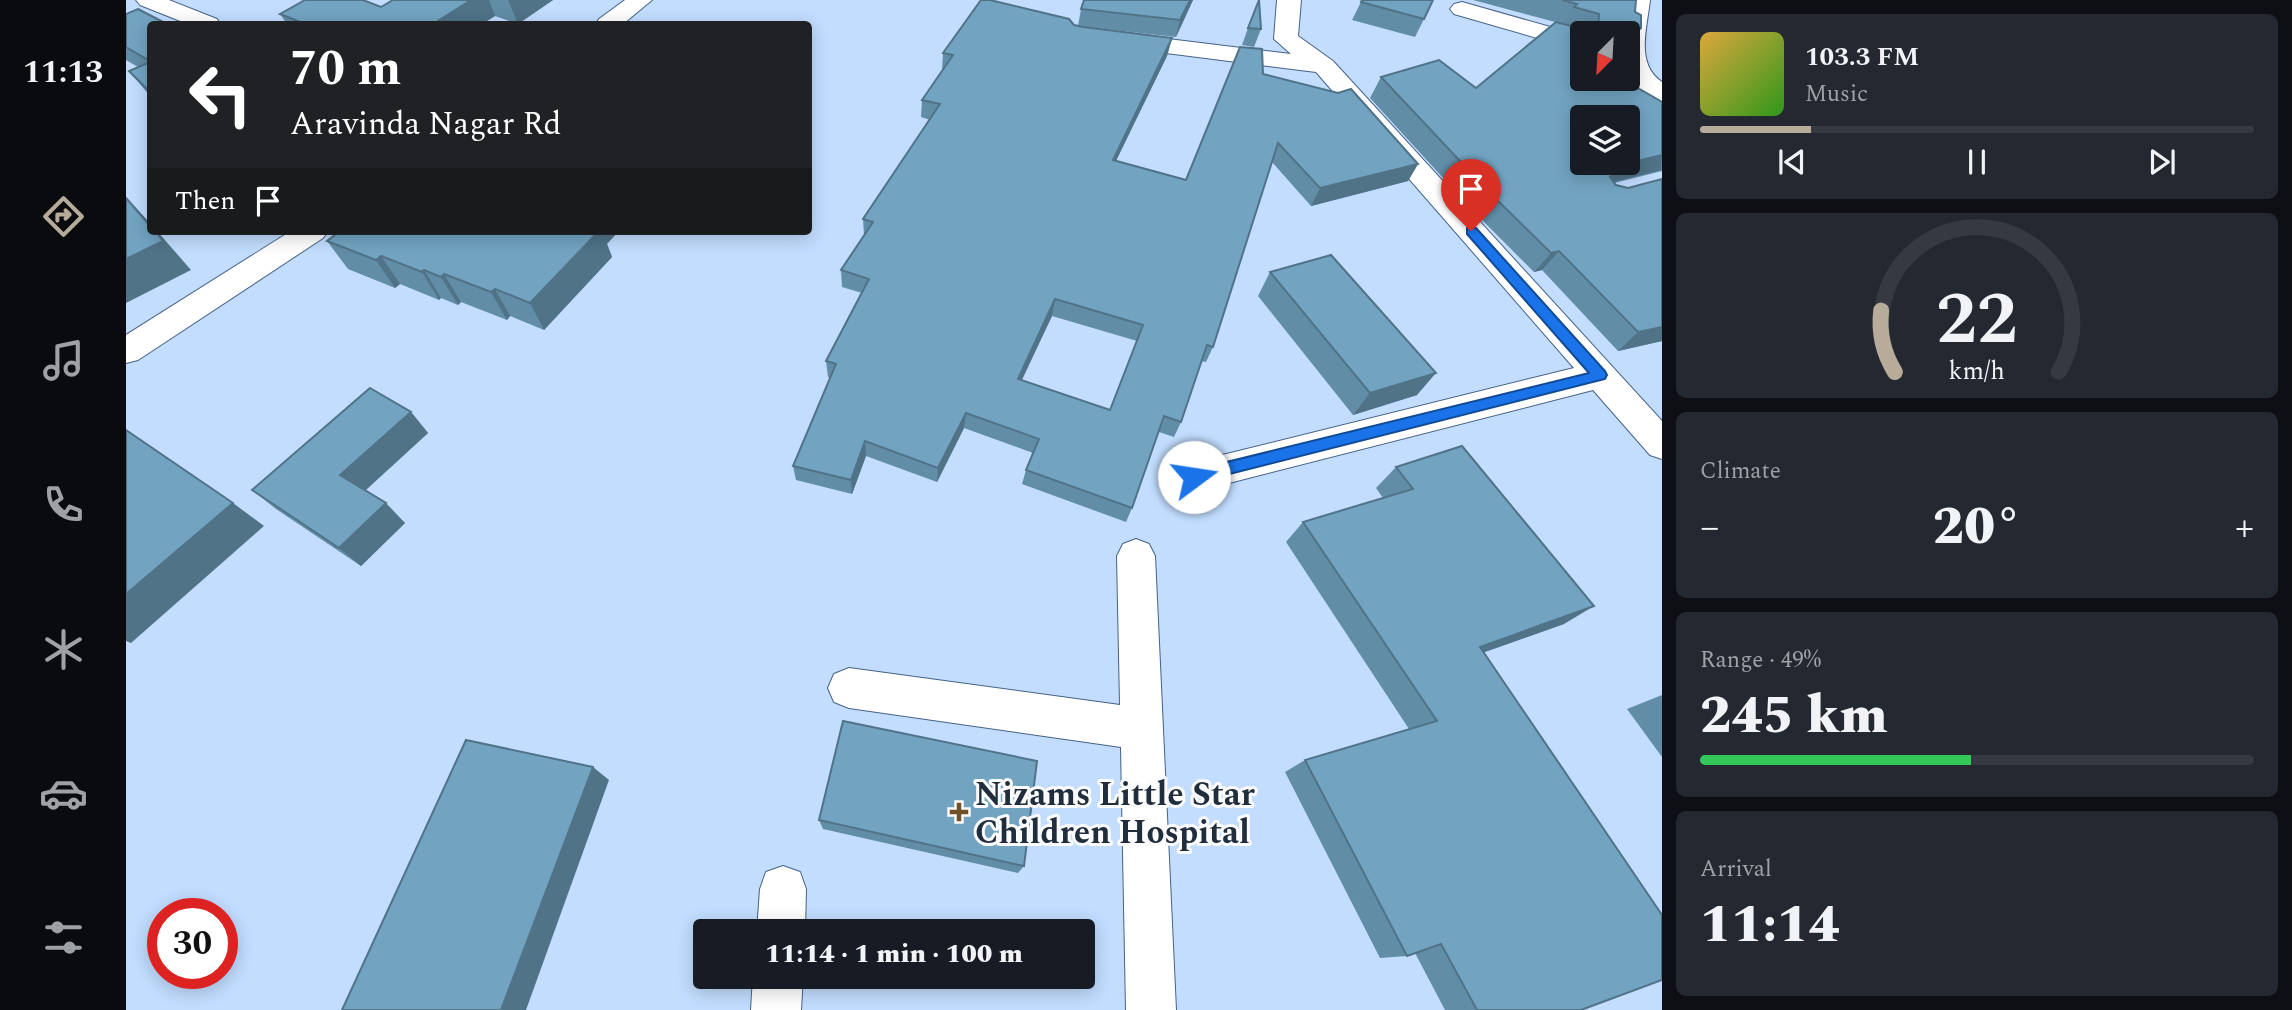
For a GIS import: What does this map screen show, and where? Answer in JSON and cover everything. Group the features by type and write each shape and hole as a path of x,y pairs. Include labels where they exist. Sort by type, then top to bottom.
{"street":[{"path":"148,0 200,21"},
{"path":"612,21 640,0"},
{"path":"1289,0 1286,39 1324,66 1662,445"},
{"path":"1635,21 1638,0"},
{"path":"1462,9 1570,40"},
{"path":"1093,37 1324,66"},
{"path":"1640,59 1662,64"},
{"path":"1640,79 1662,94"},
{"path":"126,351 307,235"},
{"path":"1194,477 1600,375"},
{"path":"1136,556 1151,1010"},
{"path":"849,688 1142,729"},
{"path":"776,1010 777,989"}],"building":[{"path":"305,0 363,0 381,7 393,0 471,0 438,21 298,21 280,14"},
{"path":"981,0 1069,19 1074,25 1083,27 1172,38 1113,160 1186,180 1240,47 1262,49 1263,74 1338,93 1351,89 1418,164 1320,188 1278,143 1213,347 1207,345 1181,422 1164,416 1132,508 1026,470 1039,439 966,413 938,468 865,441 851,480 793,466 836,364 826,361 869,279 841,270 873,222 863,219 940,104 922,100 953,55 943,53","holes":["1055,299 1143,325 1110,410 1018,379"]},
{"path":"1084,0 1190,0 1180,20 1081,9"},
{"path":"1259,0 1261,29 1248,28"},
{"path":"1433,0 1424,19 1361,2"},
{"path":"1562,0 1636,0 1635,12 1641,15 1641,28 1640,21 1599,21 1599,14 1574,7 1577,4"},
{"path":"138,9 161,21 147,21 147,59 126,47 126,14"},
{"path":"1556,22 1570,26 1570,91 1640,89 1662,102 1662,155 1640,160 1640,105 1570,105 1570,175 1611,175 1616,185 1628,188 1662,179 1662,327 1638,332 1559,251 1551,253 1491,194 1381,77 1439,60 1476,88"},
{"path":"147,63 147,89 129,71"},
{"path":"126,198 147,222 147,235 158,235 163,241 126,259"},
{"path":"335,235 595,235 530,303 444,274 441,277 424,270 422,272 381,256 376,260 327,241"},
{"path":"1331,255 1436,373 1370,393 1270,272"},
{"path":"370,388 411,412 340,475 386,503 339,548 252,490"},
{"path":"126,430 233,503 126,594"},
{"path":"1462,446 1594,606 1480,647 1662,915 1662,980 1581,1010 1477,1010 1441,944 1407,956 1305,760 1437,721 1303,522 1413,489 1396,467"},
{"path":"843,721 1037,761 1024,866 819,820"},
{"path":"466,740 593,767 501,1010 342,1010"}],"place":[{"name":"Nizams Little Star Children Hospital","path":"959,812"}],"route":[{"path":"1194,477 1600,375 1471,231"}]}
